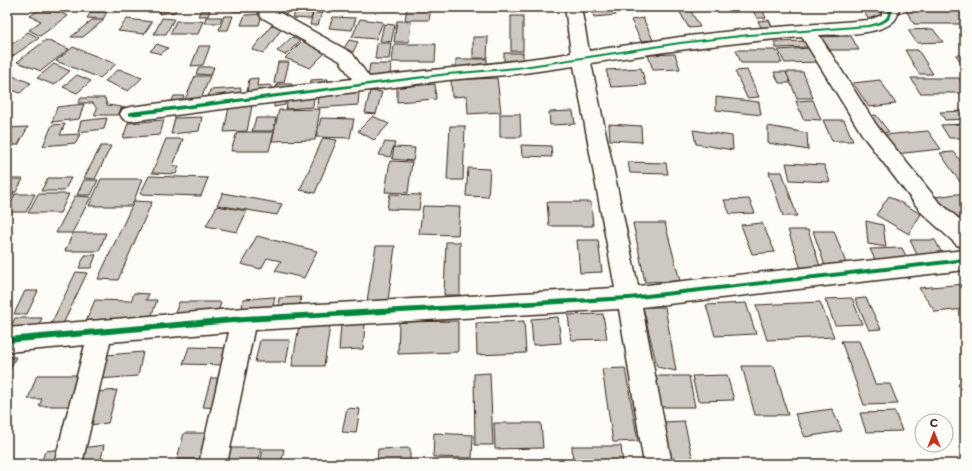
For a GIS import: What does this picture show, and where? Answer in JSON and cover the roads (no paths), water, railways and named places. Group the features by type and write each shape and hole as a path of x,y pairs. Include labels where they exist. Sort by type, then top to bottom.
{"street":[{"path":"573,7 581,58 629,298 658,464"},
{"path":"130,114 448,74 517,68 680,43 749,35 808,32 870,26 880,23 890,17 892,13 890,7"},
{"path":"267,13 346,57 364,84"},
{"path":"808,32 870,131 930,207 965,238"},
{"path":"7,340 244,319 629,298 965,260"},
{"path":"213,464 244,319"},
{"path":"68,464 101,332"}]}
